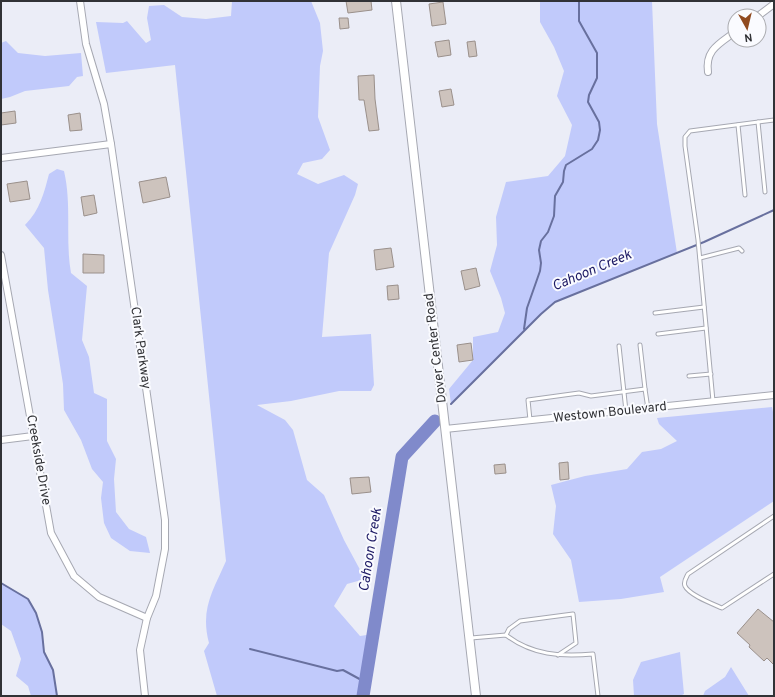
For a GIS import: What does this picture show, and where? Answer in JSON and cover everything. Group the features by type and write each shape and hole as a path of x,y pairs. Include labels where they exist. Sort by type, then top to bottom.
{"street":[{"name":"Clark Parkway","path":"80,1 86,44 104,104 111,144 165,520 165,549 156,596 147,618 140,650 145,696"},
{"name":"Dover Center Road","path":"396,1 476,696"},
{"path":"708,72 706,60 709,53 727,38"},
{"path":"1,158 111,144"},
{"name":"Creekside Drive","path":"1,255 51,533 74,576 99,597 147,618"},
{"name":"Westown Boulevard","path":"445,429 774,395"},
{"path":"1,440 33,436"}],"lane":[{"path":"713,402 700,258 685,137 690,131 774,120"},
{"path":"758,122 765,192"},
{"path":"738,124 745,195"},
{"path":"700,258 739,248 742,251"},
{"path":"655,313 704,307"},
{"path":"658,334 706,328"},
{"path":"640,345 648,409"},
{"path":"619,346 626,411"},
{"path":"689,376 710,374"},
{"path":"530,420 528,400 579,393 591,396 645,389"},
{"path":"774,516 688,574 685,580 685,586 691,592 722,608 774,574"},
{"path":"506,635 509,629 520,621 573,614 576,643 558,655"},
{"path":"469,638 506,635 515,642 548,654 593,654 598,696"}],"shaded area":[{"path":"232,1 311,1 320,23 323,51 320,66 318,117 330,150 322,159 303,163 297,174 318,184 344,175 358,184 355,195 329,253 322,337 371,334 374,385 371,391 339,391 291,401 257,405 285,420 293,430 307,480 324,495 344,540 365,579 347,584 334,606 360,636 373,634 365,682 366,696 217,696 204,651 209,643 206,620 209,600 226,561 175,65 106,73 96,22 123,23 127,21 146,43 151,40 147,18 149,6 164,5 182,17 206,19 231,16"},
{"path":"540,1 652,1 657,124 677,253 555,302 541,314 451,404 449,389 473,360 473,337 498,332 505,313 501,298 490,271 497,245 496,217 506,182 548,176 565,156 572,125 557,96 564,71 554,47 540,22"},
{"path":"6,41 18,53 45,56 81,53 83,76 77,77 69,86 25,91 1,99 1,43"},
{"path":"57,169 64,171 68,197 68,248 71,273 87,286 82,340 89,357 94,393 107,399 107,441 116,459 114,479 116,512 129,529 146,537 150,553 130,551 111,538 104,523 101,498 103,482 92,469 81,440 64,410 63,384 48,290 44,248 25,225 38,207 49,174"},
{"path":"772,407 774,417 774,501 660,577 664,592 621,599 579,602 571,560 553,534 556,506 551,485 585,476 627,469 642,452 661,449 677,441 659,424 657,418"},
{"path":"1,583 28,599 36,613 42,632 44,652 53,670 57,696 31,696 28,686 16,676 21,659 11,631 1,624"},
{"path":"680,652 684,694 680,696 634,696 633,680 641,662"},
{"path":"731,667 749,696 703,696 705,691 725,677"}],"building":[{"path":"346,1 371,1 372,10 348,13"},
{"path":"443,2 446,24 432,26 429,4"},
{"path":"339,18 348,18 349,28 340,29"},
{"path":"449,40 451,55 438,57 435,42"},
{"path":"475,41 477,56 469,57 467,42"},
{"path":"374,75 379,130 369,131 364,100 359,100 358,76"},
{"path":"451,89 454,105 442,107 439,91"},
{"path":"15,111 16,123 1,125 1,113"},
{"path":"80,113 82,130 70,131 68,115"},
{"path":"166,177 170,197 143,203 139,182"},
{"path":"27,181 30,199 10,202 7,184"},
{"path":"94,195 97,213 84,216 81,197"},
{"path":"391,248 394,267 376,270 374,250"},
{"path":"83,254 104,255 104,273 83,273"},
{"path":"476,268 480,286 465,290 461,271"},
{"path":"398,285 399,299 388,300 387,286"},
{"path":"471,343 473,360 459,362 457,345"},
{"path":"568,462 569,479 560,480 559,463"},
{"path":"505,464 506,473 495,474 494,465"},
{"path":"369,477 371,492 352,494 350,478"},
{"path":"758,609 774,622 774,665 767,658 764,661 737,633"}],"waterway":[{"path":"524,329 527,308 540,271 541,263 539,250 541,241 548,232 554,216 555,196 563,182 566,165 592,149 598,140 600,130 599,122 588,102 589,95 597,78 597,53 579,21 579,1"},
{"name":"Cahoon Creek","path":"451,404 541,314 555,302 704,242 774,210"},
{"name":"Cahoon Creek","path":"363,696 402,457 435,421"},
{"path":"1,583 28,599 36,613 42,632 44,652 53,670 57,696"},
{"path":"250,649 337,671 343,670 365,682"}]}
